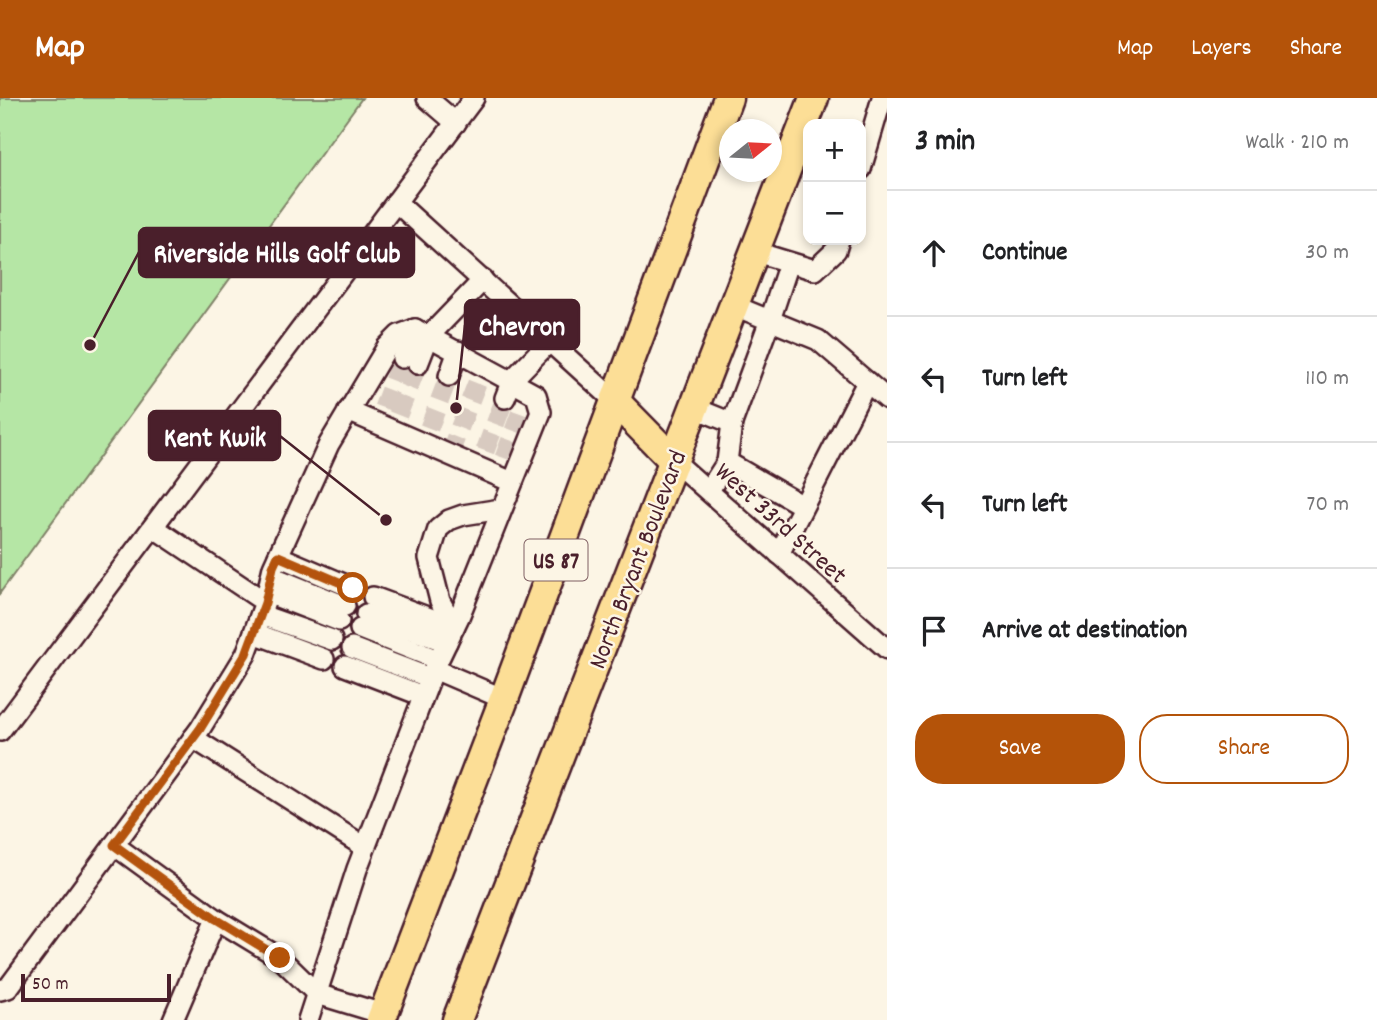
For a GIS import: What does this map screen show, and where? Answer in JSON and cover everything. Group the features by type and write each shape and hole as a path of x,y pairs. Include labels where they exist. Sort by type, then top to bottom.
{"highway":[{"name":"US 87","path":"382,1017 504,699 728,98"},
{"name":"North Bryant Boulevard","path":"457,1020 814,98"},
{"path":"615,401 674,461"}],"street":[{"path":"426,98 456,122"},
{"path":"0,731 474,98"},
{"path":"866,152 882,98"},
{"path":"396,202 615,401"},
{"path":"756,252 815,270 836,250 838,245"},
{"path":"709,491 727,462 733,423 789,263"},
{"path":"410,361 422,333 483,280"},
{"path":"735,306 818,340 887,399"},
{"path":"0,990 8,988 193,738 246,654 278,556 329,444 387,347 399,335 422,333 458,351 517,394 536,394 541,412 495,467 501,509 423,696 365,847 308,1020"},
{"path":"517,394 550,341"},
{"path":"449,376 458,351"},
{"path":"779,554 867,382"},
{"path":"695,408 733,423"},
{"path":"348,411 388,419 495,467"},
{"name":"West 33rd Street","path":"674,461 887,649"},
{"path":"727,462 803,506"},
{"path":"441,655 440,601 429,558 438,529 449,520 463,515 501,509"},
{"path":"153,527 328,649"},
{"path":"264,604 346,605 278,556"},
{"path":"441,655 366,613 441,655 504,699"},
{"path":"423,696 348,657 441,655"},
{"path":"193,738 365,847"},
{"path":"114,845 216,919 280,958 317,994 382,1017"},
{"path":"173,1020 216,919"}],"green space":[{"path":"0,98 362,98 0,593"}],"tunnel":[{"path":"383,408 402,358"},
{"path":"398,415 418,364"},
{"path":"449,455 484,365"},
{"path":"429,428 449,376"},
{"path":"485,451 505,398"},
{"path":"504,458 523,406"}],"place":[{"name":"Riverside Hills Golf Club","path":"90,345"},
{"name":"Chevron","path":"456,408"},
{"name":"Kent Kwik","path":"386,520"}],"route":[{"path":"280,958 216,919 114,845 200,729 246,654 265,603 278,556 353,588"}]}
